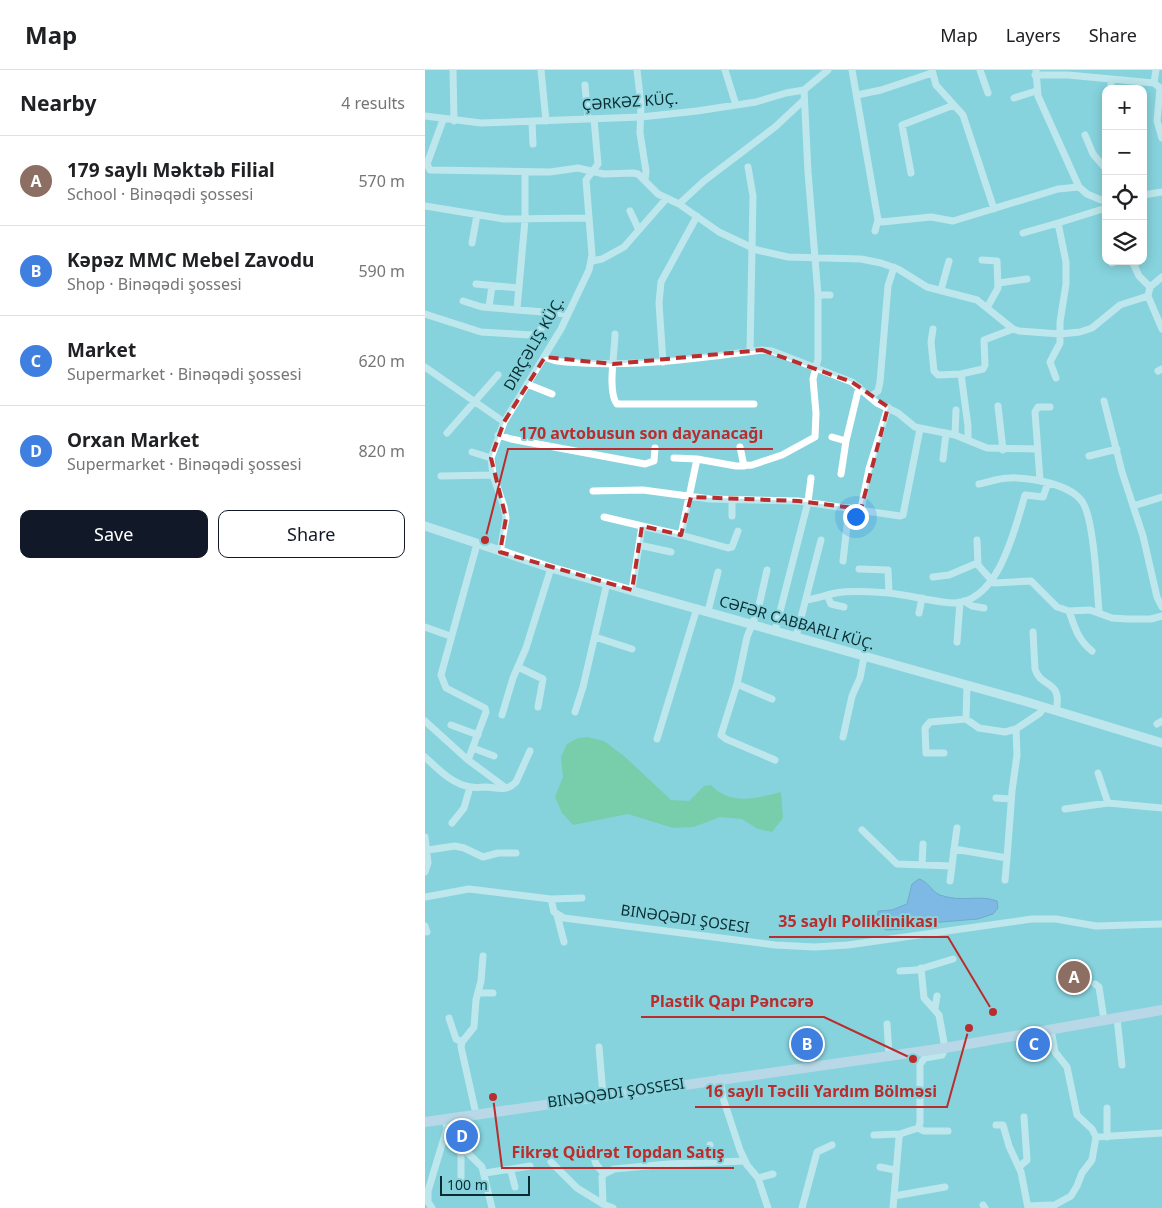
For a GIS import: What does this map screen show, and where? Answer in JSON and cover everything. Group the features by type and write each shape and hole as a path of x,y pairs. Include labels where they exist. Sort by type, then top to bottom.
{"main road":[{"name":"BINƏQƏDI ŞOSSESI","path":"425,1122 446,1124 476,1114 720,1078 945,1048 1162,1010"}],"street":[{"path":"453,70 454,121"},
{"path":"541,70 546,120"},
{"path":"637,70 641,133 646,171 645,180"},
{"path":"725,70 736,105"},
{"path":"674,458 697,458 744,466 771,460 815,437 816,413 813,379 819,354 818,295 804,100 805,90 827,70"},
{"path":"852,70 878,220 875,230"},
{"path":"980,70 988,94"},
{"path":"1155,70 1159,86 1157,128 1162,138"},
{"path":"857,95 881,90 932,71 937,85 963,115 994,209"},
{"path":"1102,200 1087,194 1079,187 1036,91 1035,72 1068,72 1159,86"},
{"path":"1111,78 1111,85"},
{"name":"DIRÇƏLIŞ KÜÇ.","path":"500,552 506,518 493,475 491,458 498,435 504,422 545,357 568,314 591,262 586,180 598,164 599,158 585,86"},
{"name":"ÇƏRKƏZ KÜÇ.","path":"425,116 443,120 481,123 641,117 736,105 805,90"},
{"path":"1014,98 1036,91"},
{"path":"679,204 703,181 775,127 804,100"},
{"path":"911,173 902,125 954,104"},
{"path":"443,120 427,164 430,170 550,172 578,168 604,174 633,172 645,180 652,190 666,199 679,204 719,232 753,248 776,256 815,260 861,259 893,267 927,287 968,297 988,306 1013,329 1026,332 1060,334 1085,331 1119,305 1148,296"},
{"path":"532,121 533,144"},
{"path":"1085,135 1093,154 1102,164"},
{"path":"748,168 753,196 750,351"},
{"path":"517,309 525,220 525,172"},
{"path":"878,220 887,222 931,217 953,221 1058,189 1079,187"},
{"path":"1147,194 1162,192"},
{"path":"591,262 616,253 666,199"},
{"path":"425,206 477,215 525,220 587,218"},
{"path":"1023,233 1102,209"},
{"path":"630,211 639,230"},
{"path":"472,243 477,215"},
{"path":"663,362 659,303 661,282 697,216"},
{"path":"1056,378 1050,362 1060,343 1066,270 1058,223"},
{"path":"982,260 997,261 999,283 996,293 988,306"},
{"path":"941,290 949,261"},
{"path":"1134,265 1139,276 1150,286"},
{"path":"870,397 878,390 880,382 888,286 893,267"},
{"path":"1161,325 1148,296 1150,286 1162,277"},
{"path":"999,283 1027,279"},
{"path":"476,284 518,288"},
{"path":"489,308 492,286"},
{"path":"818,295 830,295"},
{"path":"463,301 489,308 568,314"},
{"path":"425,314 481,332 531,335 538,332 556,312"},
{"path":"933,329 932,356 935,374 961,374 983,369 985,365 984,340 1013,329"},
{"path":"615,334 613,364 614,399 617,404 754,404"},
{"path":"545,357 556,361 613,364 663,362 750,351 772,351 859,387 870,397 920,429 955,435 979,446 1003,450 1036,449"},
{"path":"425,367 504,422"},
{"path":"961,374 968,426 967,440"},
{"path":"447,433 498,375"},
{"path":"527,384 552,394"},
{"path":"841,474 846,441 859,387"},
{"path":"1104,401 1157,597 1162,607"},
{"path":"998,406 1003,450"},
{"path":"861,509 869,469 888,407"},
{"path":"1040,480 1036,449 1036,408 1050,407"},
{"path":"955,410 955,435"},
{"path":"593,491 643,490 691,497 732,500 808,502 897,516 903,515 920,429"},
{"path":"943,459 946,433"},
{"path":"498,435 520,441 645,464 654,461 655,448"},
{"path":"832,437 846,441"},
{"path":"740,447 744,466"},
{"path":"1089,456 1117,449"},
{"path":"472,452 491,458"},
{"path":"681,536 691,497 697,458"},
{"path":"441,476 493,475"},
{"path":"775,631 808,502 811,478"},
{"path":"979,484 1007,478 1040,480 1077,495 1089,514 1099,612"},
{"path":"962,602 979,594 990,581 1013,538 1025,496 1043,498 1048,483"},
{"path":"1133,506 1162,497"},
{"path":"732,500 732,516"},
{"path":"843,561 849,508"},
{"path":"604,517 728,548 732,547 738,531"},
{"path":"425,526 551,568 1044,707 1162,743"},
{"path":"632,590 642,526"},
{"path":"796,637 821,540"},
{"path":"977,540 979,565 990,581 1002,584 1031,581 1043,596 1057,606 1069,611 1099,612 1112,618 1127,619 1151,619 1162,616"},
{"path":"468,760 486,712 485,708 453,692 442,682 441,667 477,544"},
{"path":"639,545 671,552"},
{"path":"933,577 949,575 975,564 979,565"},
{"path":"502,715 551,568"},
{"path":"859,569 888,570 889,593"},
{"path":"767,570 753,624 747,637 737,684 721,735 726,739 775,760"},
{"path":"708,611 717,572"},
{"path":"575,712 607,583"},
{"path":"806,600 846,592 889,593 962,602 984,608"},
{"path":"827,595 831,604 844,606"},
{"path":"919,613 922,598"},
{"path":"957,642 962,602"},
{"path":"657,738 697,608"},
{"path":"1069,611 1077,635 1082,643 1092,651"},
{"path":"425,627 450,636"},
{"path":"1033,632 1036,673 1056,689 1058,698 1056,711"},
{"path":"595,637 632,649"},
{"path":"843,737 852,696 860,678 864,657"},
{"path":"518,667 543,679 538,707"},
{"path":"737,684 772,699"},
{"path":"967,686 966,719 971,725 986,730 1005,732 1016,729 1040,713 1044,707"},
{"path":"944,753 925,753 926,724 966,719"},
{"path":"425,721 468,760 506,788"},
{"path":"451,726 477,735"},
{"path":"1005,880 1011,799 1017,755 1016,729"},
{"path":"473,748 494,756"},
{"path":"425,758 443,774 470,787 506,788 515,782 530,751"},
{"path":"1099,774 1108,803"},
{"path":"452,823 468,799 470,787"},
{"path":"996,798 1011,799"},
{"path":"1065,809 1108,803 1162,808"},
{"path":"950,881 957,828"},
{"path":"862,830 897,864 952,866"},
{"path":"425,837 427,850 425,872"},
{"path":"922,865 923,844"},
{"path":"427,850 455,846 483,857 498,853 516,852"},
{"path":"954,849 1007,858"},
{"path":"425,897 469,889 551,900 582,898"},
{"path":"551,900 554,912 557,915 563,942"},
{"name":"BINƏQƏDI ŞOSESI","path":"557,915 571,920 796,947 848,945 1032,919 1049,918 1095,926 1162,924"},
{"path":"476,1114 462,1053 462,1042 474,1027 483,956"},
{"path":"900,971 921,968 953,959"},
{"path":"918,1128 922,1115 921,1064 925,1058 942,1055 945,1048 939,1014 924,998 921,968"},
{"path":"1095,984 1099,987 1103,1020"},
{"path":"478,993 493,994"},
{"path":"935,1008 937,996"},
{"path":"449,1018 456,1039 462,1042"},
{"path":"1117,1018 1122,1065"},
{"path":"887,1024 889,1055"},
{"path":"996,1125 1003,1124 1009,1146 1019,1167 1028,1207 1050,1207 1071,1196 1085,1169 1092,1160 1096,1137 1092,1129 1077,1115 1067,1068 1055,1052 1051,1030"},
{"path":"599,1047 603,1095"},
{"path":"720,1078 723,1098 745,1161 757,1178 768,1208"},
{"path":"1107,1108 1107,1137"},
{"path":"1019,1167 1027,1160 1024,1117"},
{"path":"446,1124 461,1146 478,1162 485,1174 492,1208"},
{"path":"432,1208 428,1202 428,1191 446,1124"},
{"path":"874,1135 900,1134 918,1128 924,1131 948,1131"},
{"path":"1096,1137 1162,1133"},
{"path":"893,1208 895,1170 900,1134"},
{"path":"709,1161 710,1145"},
{"path":"802,1208 817,1152 832,1145"},
{"path":"461,1146 461,1186"},
{"path":"593,1154 596,1164 604,1174 603,1204"},
{"path":"604,1174 614,1169 709,1161 730,1163 745,1161"},
{"path":"551,1162 577,1188 613,1208"},
{"path":"485,1174 511,1171 530,1166"},
{"path":"880,1167 895,1170"},
{"path":"511,1171 515,1187"},
{"path":"757,1178 773,1174"},
{"path":"894,1196 945,1187"}],"highlighted area":[{"path":"762,350 852,382 888,407 861,509 798,501 691,497 681,535 642,526 632,590 500,552 506,518 491,458 504,422 545,357 613,364"}],"green space":[{"path":"587,737 604,741 624,756 671,800 689,801 704,786 711,785 727,796 745,799 781,792 783,818 772,832 758,829 742,819 720,817 694,827 673,828 628,814 573,825 562,813 555,797 563,777 561,757 567,744 578,738"}],"water":[{"path":"919,879 940,895 956,898 990,899 997,901 998,908 993,914 978,919 929,923 903,929 886,930 877,923 878,911 892,910 907,904 912,884"}],"place":[{"name":"170 avtobusun son dayanacağı","path":"485,540"},
{"name":"179 saylı Məktəb Filial","path":"1074,977"},
{"name":"35 saylı Poliklinikası","path":"993,1012"},
{"name":"16 saylı Təcili Yardım Bölməsi","path":"969,1028"},
{"name":"Kəpəz MMC Mebel Zavodu","path":"807,1044"},
{"name":"Market","path":"1034,1044"},
{"name":"Plastik Qapı Pəncərə","path":"913,1059"},
{"name":"Fikrət Qüdrət Topdan Satış","path":"493,1097"},
{"name":"Orxan Market","path":"462,1136"}]}
